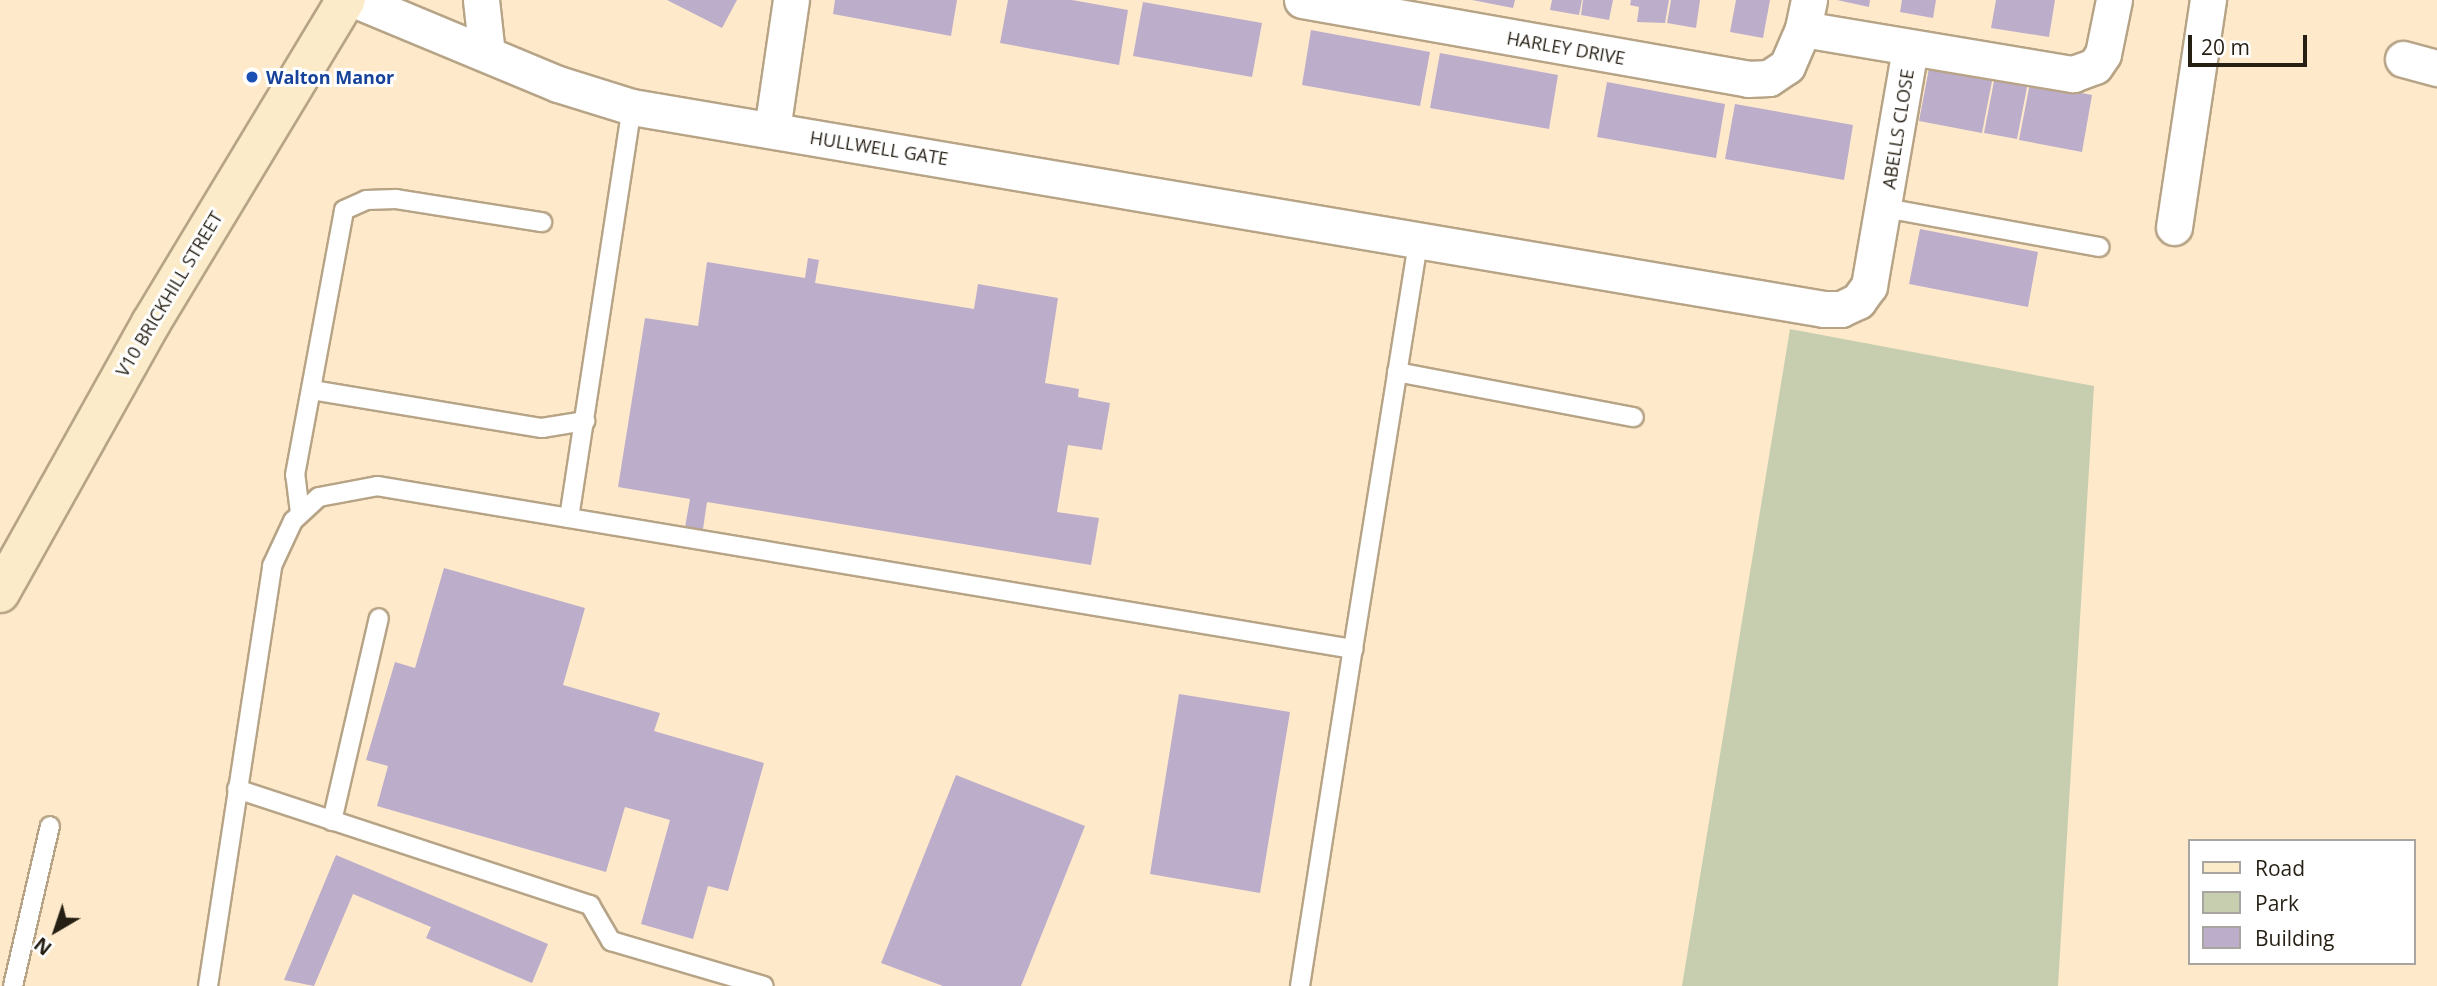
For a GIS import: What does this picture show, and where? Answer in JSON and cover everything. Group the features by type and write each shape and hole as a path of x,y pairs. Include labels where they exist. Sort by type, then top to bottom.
{"street":[{"name":"V10 BRICKHILL STREET","path":"0,593 104,404 346,0"},
{"name":"HULLWELL GATE","path":"356,0 558,84 632,107 1841,309 1858,301 1869,286 1885,208"},
{"path":"481,0 487,54"},
{"path":"772,130 791,0"},
{"name":"HARLEY DRIVE","path":"1302,0 1436,12 1758,80 1787,66 1806,15 1910,48"},
{"name":"ABELLS CLOSE","path":"1885,208 1910,48 2085,73 2102,54 2114,0"},
{"path":"2174,227 2208,0"},
{"path":"2403,59 2437,68"}],"lane":[{"path":"569,518 632,107"},
{"path":"300,513 295,475 344,210 366,200 396,199 542,222"},
{"name":"ABELLS CLOSE","path":"1885,208 2099,247"},
{"path":"1300,986 1419,237"},
{"path":"1397,372 1633,417"},
{"path":"312,390 542,428 585,421"},
{"path":"208,986 272,566 282,538 300,513 319,497 377,486 1353,649"},
{"path":"332,821 379,618"},
{"path":"237,789 590,905 611,941 764,986"},
{"path":"13,986 50,826"}],"green space":[{"path":"1790,329 2094,386 2058,986 1682,986"}],"building":[{"path":"667,0 737,0 722,28"},
{"path":"835,0 957,0 951,36 833,14"},
{"path":"1008,0 1072,0 1128,10 1119,65 1000,43"},
{"path":"1472,0 1515,0 1513,8"},
{"path":"1552,0 1582,0 1579,15 1550,10"},
{"path":"1583,0 1613,0 1609,20 1581,15"},
{"path":"1631,0 1669,0 1665,23 1637,22 1639,7 1630,5"},
{"path":"1671,0 1700,0 1696,28 1667,23"},
{"path":"1736,0 1770,0 1763,38 1730,32"},
{"path":"1837,0 1870,0 1869,7"},
{"path":"1902,0 1936,0 1933,18 1900,12"},
{"path":"1996,0 2055,0 2049,37 1991,28"},
{"path":"1143,2 1262,23 1252,77 1133,56"},
{"path":"1311,30 1430,52 1420,106 1302,85"},
{"path":"1440,53 1558,75 1549,129 1430,108"},
{"path":"1930,63 1993,76 1982,133 1919,121"},
{"path":"1995,76 2028,82 2017,139 1984,133"},
{"path":"1607,82 1725,104 1716,158 1597,137"},
{"path":"2030,83 2092,95 2082,152 2019,140"},
{"path":"1735,104 1853,125 1844,180 1725,159"},
{"path":"1920,229 2038,252 2028,307 1909,284"},
{"path":"808,258 819,260 815,283 974,309 978,284 1058,298 1045,383 1079,389 1078,397 1110,403 1102,450 1068,445 1057,512 1099,518 1091,565 707,502 702,536 684,533 690,499 618,487 645,318 698,326 707,262 805,278"},
{"path":"444,568 585,608 563,685 660,713 654,731 764,763 728,891 708,886 693,939 641,924 670,820 625,807 606,872 377,806 388,766 366,760 395,662 415,668"},
{"path":"1179,694 1290,712 1260,893 1150,874"},
{"path":"956,775 1085,826 1021,986 943,986 881,963"},
{"path":"336,855 548,944 532,983 426,938 431,927 353,894 314,986 284,980"}],"place":[{"name":"Walton Manor","path":"252,77"}]}
